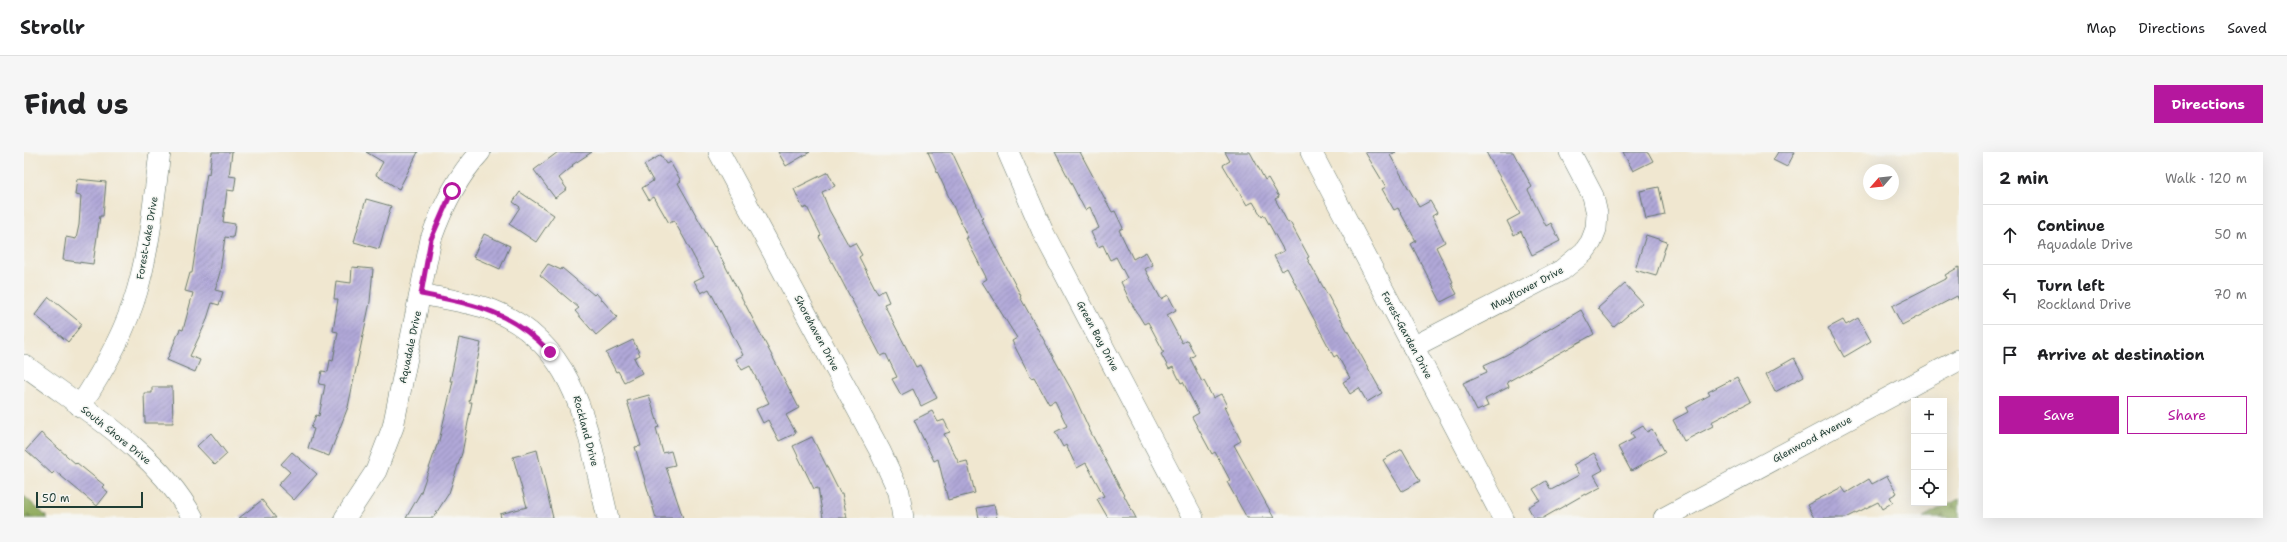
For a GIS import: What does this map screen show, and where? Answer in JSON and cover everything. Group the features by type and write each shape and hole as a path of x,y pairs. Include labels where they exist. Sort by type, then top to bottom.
{"street":[{"name":"Forest-Lake Drive","path":"80,406 112,355 137,292 150,227 160,152"},
{"name":"Aquadale Drive","path":"344,518 376,471 393,427 431,239 438,220 452,191 480,152"},
{"name":"Shorehaven Drive","path":"719,152 880,451 899,492 903,518"},
{"name":"Green Bay Drive","path":"1008,152 1043,232 1193,518"},
{"name":"Forest-Garden Drive","path":"1311,152 1503,518"},
{"name":"Mayflower Drive","path":"1413,347 1562,270 1584,252 1591,242 1596,229 1597,214 1593,196 1570,152"},
{"name":"Rockland Drive","path":"421,294 492,311 523,327 550,352 571,383 580,406 608,518"},
{"name":"Glenwood Avenue","path":"1664,518 1959,360"},
{"name":"South Shore Drive","path":"24,365 142,453 176,491 193,518"}],"green space":[{"path":"24,496 48,518 24,518"},
{"path":"1959,499 1959,518 1923,518 1947,506"}],"building":[{"path":"212,152 232,152 229,176 236,177 234,191 227,190 223,222 235,224 233,238 225,237 220,272 215,290 223,292 219,305 212,303 206,322 190,356 200,360 195,372 167,360 180,329 183,330 193,293 185,291 190,273 192,273 207,173 209,174"},
{"path":"366,152 418,152 399,189 376,175 383,162"},
{"path":"558,152 592,152 572,165 573,166 559,178 567,189 555,198 534,170"},
{"path":"778,152 810,152 786,166"},
{"path":"928,152 952,152 983,218 981,219 1021,296 1020,297 1072,391 1091,433 1136,518 1108,518 1097,499 1104,496 1086,463 1077,468 1066,445 1063,447 1055,432 1067,426 1055,401 1049,404 1034,377 1031,378 1012,341 1017,338 982,282 987,279 966,238 968,238"},
{"path":"1055,152 1080,152 1112,212 1115,211 1123,228 1119,230 1133,259 1146,252 1153,265 1145,269 1161,299 1168,295 1176,310 1167,315 1182,343 1187,340 1195,355 1190,358 1202,382 1204,381 1213,398 1221,394 1227,406 1224,407 1241,441 1234,445 1274,518 1247,518 1227,482 1230,480 1215,452 1212,454 1192,417 1199,413 1183,382 1181,383 1173,367 1169,369 1161,354 1164,352 1148,322 1144,324 1130,301 1121,282 1127,278 1116,257 1110,260 1103,245 1098,247 1091,232 1099,228 1090,207 1085,210"},
{"path":"1225,152 1250,152 1265,180 1268,178 1279,197 1275,199 1288,223 1290,222 1309,257 1307,258 1382,393 1367,402 1359,388 1350,394 1343,382 1350,378 1337,355 1334,357 1287,268 1282,271 1274,256 1284,251 1264,215 1262,217 1253,202 1247,205 1223,165 1230,161"},
{"path":"1365,152 1396,152 1390,155 1419,207 1430,201 1437,213 1432,216 1445,242 1436,247 1453,282 1451,283 1457,294 1441,302 1411,244 1416,241 1398,208 1394,210 1382,189 1386,187"},
{"path":"1486,152 1513,152 1532,187 1528,190 1546,226 1551,223 1560,241 1532,255 1521,231 1514,235 1507,221 1520,214"},
{"path":"1623,152 1648,152 1653,161 1633,171"},
{"path":"1778,152 1795,152 1787,167 1773,160"},
{"path":"661,155 666,164 670,162 681,181 678,183 714,247 715,246 799,408 786,415 796,433 779,441 768,420 763,423 756,409 769,403 750,366 742,370 736,359 743,355 709,289 701,293 694,281 704,276 685,240 674,221 669,223 654,197 649,200 642,188 653,181 644,165"},
{"path":"828,172 835,186 822,192 829,210 849,246 855,243 862,255 859,257 878,294 884,290 889,302 884,304 916,367 920,365 937,398 921,406 913,389 901,395 892,379 897,377 886,354 881,356 819,237 821,235 807,207 803,209 794,189"},
{"path":"77,179 106,182 103,216 100,216 93,264 63,260 66,237 76,239 79,225 81,196 75,195"},
{"path":"1659,187 1665,215 1646,219 1640,191"},
{"path":"520,192 554,215 536,242 509,224 520,207 513,202"},
{"path":"366,199 391,206 379,249 354,242"},
{"path":"484,234 510,246 500,269 473,257"},
{"path":"1646,235 1667,242 1656,276 1635,270"},
{"path":"548,264 561,270 562,268 594,295 596,293 617,317 596,335 575,311 579,308 540,275"},
{"path":"352,267 373,269 370,302 348,407 329,456 308,448 314,429 311,428 316,415 319,416 325,385 319,384 322,371 328,372 330,360 333,361 338,332 333,331 338,299 334,299 336,281 351,283"},
{"path":"1959,267 1959,301 1957,296 1902,325 1892,306 1947,278 1945,275"},
{"path":"1625,284 1642,303 1614,327 1598,308"},
{"path":"49,297 82,324 68,342 35,315"},
{"path":"1581,310 1594,334 1507,382 1509,387 1485,399 1488,406 1477,411 1463,383 1487,372 1484,365 1506,355"},
{"path":"1858,318 1871,341 1844,357 1828,328 1843,320 1846,325"},
{"path":"459,338 481,343 469,402 472,402 462,453 449,493 433,518 406,518 421,492 438,445 453,381 450,381"},
{"path":"633,340 640,355 634,358 642,373 624,382 618,371 616,372 606,353"},
{"path":"1794,358 1804,376 1775,392 1766,374"},
{"path":"1737,377 1750,402 1711,422 1713,426 1684,441 1673,420 1688,412 1686,408 1710,395 1708,392"},
{"path":"152,387 172,387 173,423 145,423 144,393 152,393"},
{"path":"649,395 659,427 656,428 663,453 671,451 675,465 666,467 683,518 656,518 635,447 641,446 627,401"},
{"path":"932,411 938,422 944,420 950,432 944,434 959,463 967,461 975,493 948,500 938,459 934,461 914,420"},
{"path":"1643,426 1647,432 1652,429 1665,452 1631,471 1618,447 1635,438 1631,433"},
{"path":"41,433 76,464 77,463 104,485 102,487 108,492 97,506 55,471 52,474 26,450"},
{"path":"211,433 227,454 215,465 197,446"},
{"path":"812,437 840,493 842,493 847,518 823,518 818,488 814,489 793,446"},
{"path":"1402,449 1420,481 1402,491 1383,460"},
{"path":"537,450 553,518 501,518 500,514 527,507 513,457"},
{"path":"292,452 317,474 294,500 278,485 290,472 281,464"},
{"path":"1594,453 1603,470 1594,475 1601,487 1586,495 1585,494 1543,518 1534,518 1528,507 1540,500 1533,489 1546,481 1551,490 1579,475 1573,465"},
{"path":"1887,476 1897,493 1890,497 1893,502 1882,509 1878,502 1846,518 1814,518 1807,505 1842,487 1846,493 1869,479 1872,484"},
{"path":"262,500 276,518 239,518"},
{"path":"994,505 997,518 979,518 977,508"}],"route":[{"path":"452,191 438,220 431,239 421,294 480,306 506,317 523,327 537,338 550,352"}]}
